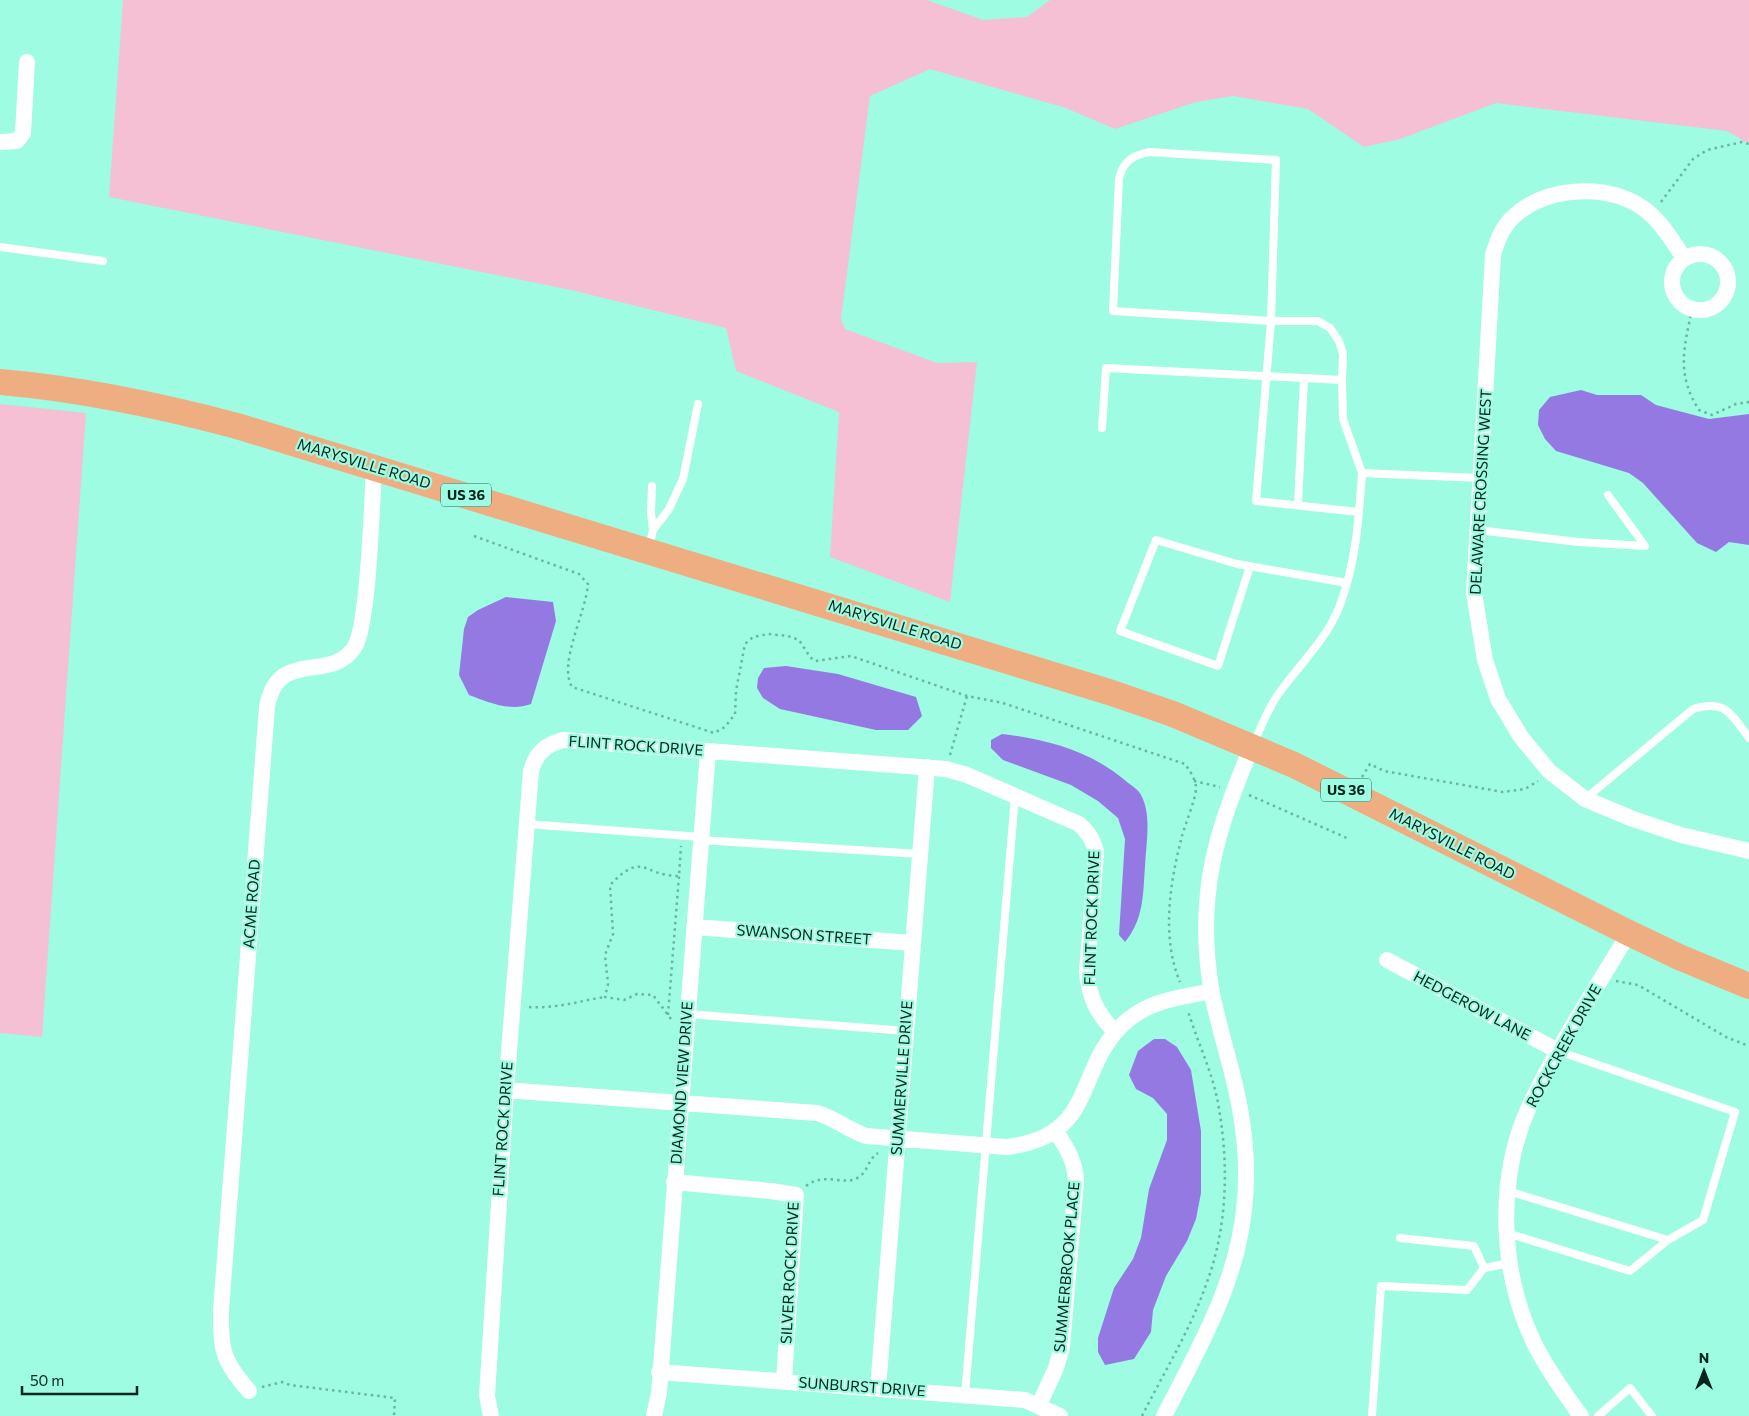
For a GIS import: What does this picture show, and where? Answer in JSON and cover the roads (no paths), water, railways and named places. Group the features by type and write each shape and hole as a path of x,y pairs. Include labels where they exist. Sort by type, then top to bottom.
{"highway":[{"name":"MARYSVILLE ROAD","path":"0,382 96,393 180,411 374,467 651,540 1173,714 1252,746 1353,794 1629,933 1679,957 1749,986"}],"street":[{"path":"0,142 16,141 23,133 28,62"},
{"name":"DELAWARE CROSSING WEST","path":"1684,258 1661,225 1641,206 1618,195 1599,192 1563,194 1545,198 1512,218 1499,235 1493,255 1474,593 1484,660 1498,699 1521,737 1549,772 1586,799 1632,819 1681,835 1749,851"},
{"path":"1695,254 1711,256 1724,267 1728,277 1728,288 1723,298 1715,306 1705,310 1692,309 1676,298 1672,287 1672,276 1676,266 1684,258 1695,254"},
{"name":"ACME ROAD","path":"249,1391 230,1369 221,1343 221,1310 267,707 274,684 284,674 296,669 336,663 354,648 359,638 364,608 374,467"},
{"name":"FLINT ROCK DRIVE","path":"491,1416 487,1396 506,1090 527,824 534,760 541,750 551,743 562,740 946,769 967,775 1078,824 1087,831 1093,841 1096,852 1087,972 1088,988 1101,1018 1115,1032"},
{"path":"1164,1416 1215,1316 1225,1291 1238,1247 1244,1211 1245,1144 1240,1107 1212,991 1206,943 1206,914 1209,878 1216,842 1233,791 1252,746"},
{"name":"DIAMOND VIEW DRIVE","path":"654,1416 659,1393 659,1372 681,1103 681,1018 694,927 708,750"},
{"name":"SUMMERVILLE DRIVE","path":"878,1388 927,767"},
{"name":"SWANSON STREET","path":"694,927 913,943"},
{"name":"ROCKCREEK DRIVE","path":"1581,1416 1547,1367 1521,1310 1510,1263 1507,1233 1508,1191 1512,1161 1520,1131 1529,1108 1558,1051 1629,933"},
{"name":"HEDGEROW LANE","path":"1387,960 1558,1051"},
{"path":"506,1090 817,1113 832,1118 853,1131 866,1136 987,1145 1022,1145 1040,1139 1055,1130 1072,1115 1082,1099 1104,1048 1115,1032 1130,1018 1146,1008 1212,991"},
{"name":"SUMMERBROOK PLACE","path":"1040,1405 1056,1368 1062,1348 1076,1181 1071,1154 1055,1130"},
{"name":"SILVER ROCK DRIVE","path":"674,1182 796,1195 784,1381"},
{"name":"SUNBURST DRIVE","path":"659,1372 1025,1400 1040,1405 1060,1416"}],"lane":[{"path":"1252,746 1277,695 1317,644 1340,606 1347,583 1359,512 1362,473 1343,419 1343,354 1339,341 1330,328 1318,321 1271,321 1113,311 1119,179 1126,162 1136,155 1150,152 1276,160 1271,321 1256,501 1359,512"},
{"path":"0,247 103,262"},
{"path":"1102,428 1106,368 1342,380"},
{"path":"1298,505 1304,378"},
{"path":"651,540 683,479 698,404"},
{"path":"1362,473 1480,478"},
{"path":"651,540 652,486"},
{"path":"1478,530 1578,542 1645,546 1608,494"},
{"path":"1250,566 1218,666 1120,631 1156,540 1237,564 1250,566 1347,583"},
{"path":"1586,799 1694,709 1707,705 1728,710 1749,738"},
{"path":"965,1395 983,1161 987,1145 1015,796"},
{"path":"527,824 920,854"},
{"path":"681,1018 906,1031"},
{"path":"1507,1233 1630,1271 1668,1240 1703,1220 1735,1112 1558,1051"},
{"path":"1508,1191 1668,1240"},
{"path":"1400,1238 1474,1246 1484,1268"},
{"path":"1372,1416 1381,1286 1467,1290 1484,1268 1510,1263"},
{"path":"1598,1416 1630,1388 1652,1416"}]}
